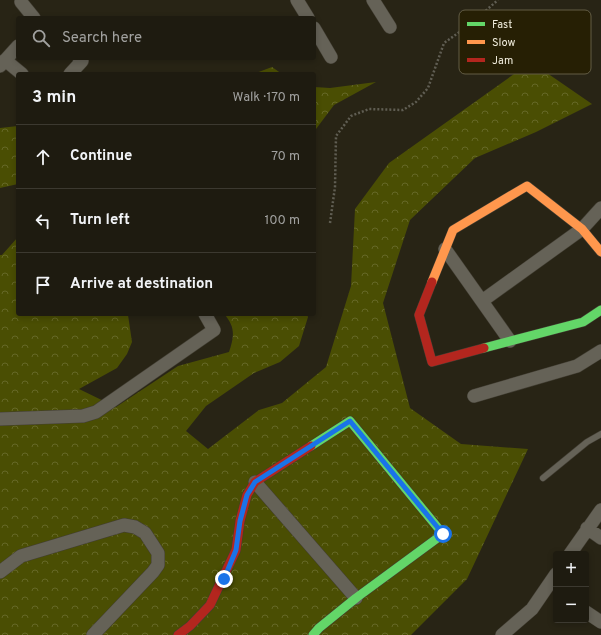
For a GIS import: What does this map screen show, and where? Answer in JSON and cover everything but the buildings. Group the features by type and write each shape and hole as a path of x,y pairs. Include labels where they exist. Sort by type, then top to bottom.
{"street":[{"path":"297,0 307,16"},
{"path":"373,0 390,27"},
{"path":"21,2 32,16"},
{"path":"316,31 331,57"},
{"path":"16,48 3,63 19,72"},
{"path":"72,72 82,61 81,60"},
{"path":"601,252 582,229 527,186 453,230 419,315 432,362 583,322 601,310"},
{"path":"482,301 582,229 601,208"},
{"path":"445,249 510,341"},
{"path":"0,419 83,416 96,412 214,330 206,316"},
{"path":"474,396 577,366 601,351"},
{"path":"178,635 190,626 210,605 236,550 240,521 247,495 255,482 350,421 443,534 356,598 319,628 313,635"},
{"path":"255,482 356,598"},
{"path":"572,551 601,510"},
{"path":"0,572 21,556 124,525 135,527 145,533 158,553 158,565 95,635"},
{"path":"588,528 601,538"},
{"path":"502,635 532,609 553,584"},
{"path":"589,614 601,622"}],"lane":[{"path":"543,478 587,442 601,434"}],"path":[{"path":"486,10 498,0"},
{"path":"330,223 335,187 336,136 351,116 369,109 403,110 416,102 428,88 444,43 459,32"}],"green space":[{"path":"272,67 279,72 258,72"},
{"path":"514,74 548,74 592,104 536,132 475,158 410,220 383,303 410,408 461,444 528,449 467,579 411,635 0,635 0,255 2,255 16,239 16,316 128,316 132,342 127,354 117,368 79,389 116,407 178,366 229,352 233,332 231,323 226,316 308,316 299,346 280,362 254,373 206,406 186,431 208,449 259,410 282,403 326,367 351,286 355,209 389,163"},
{"path":"376,82 334,105 316,129 316,87 330,88"},
{"path":"16,126 16,184 0,188 0,128"}],"traffic: fast":[{"path":"484,348 583,322 601,310"},
{"path":"311,446 350,421 443,534 356,598 319,628 313,635"}],"traffic: slow":[{"path":"432,282 453,230 527,186 582,229 601,252"}],"traffic: jam":[{"path":"432,282 419,315 432,362 484,348"},
{"path":"178,635 190,626 210,605 236,550 240,521 247,495 255,482 311,446"}],"route":[{"path":"224,579 236,550 240,521 247,495 255,482 350,421 443,534"}]}
